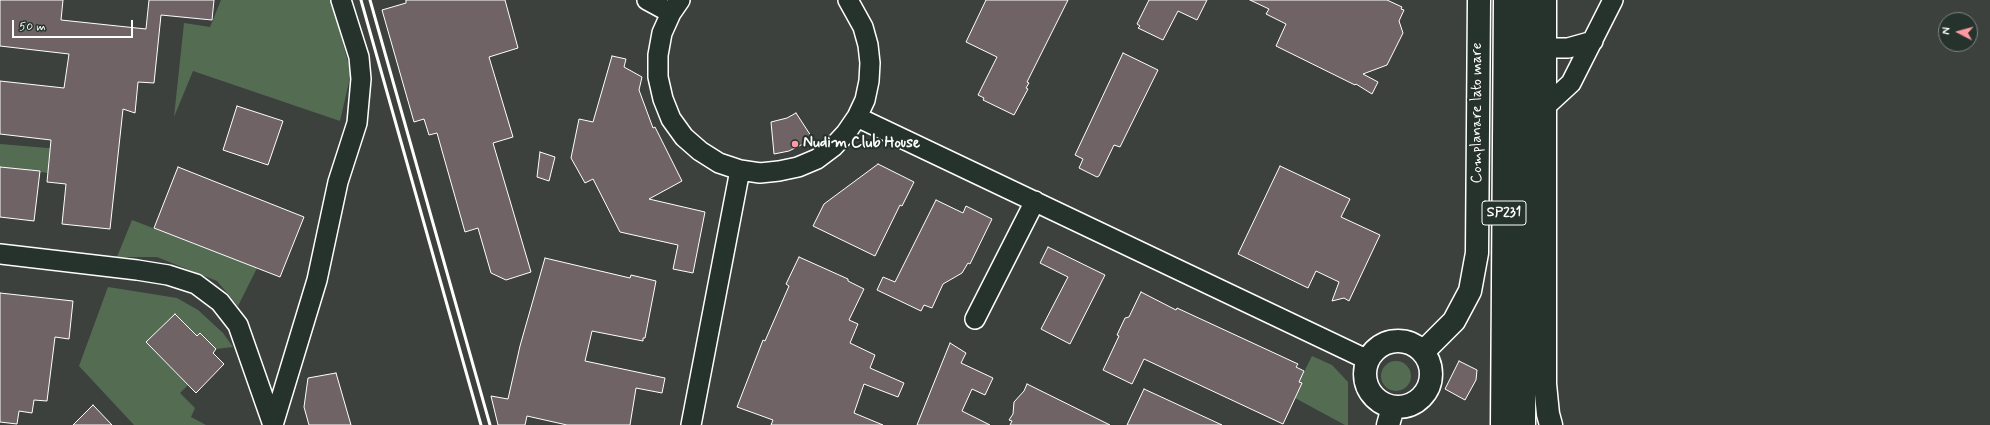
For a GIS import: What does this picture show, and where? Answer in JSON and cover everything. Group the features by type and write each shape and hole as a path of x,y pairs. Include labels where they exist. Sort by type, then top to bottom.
{"main road":[{"name":"Complanare lato mare","path":"1423,352 1454,321 1470,291 1477,253 1479,0"},
{"name":"SP231","path":"1502,425 1505,0"},
{"name":"SP231","path":"1524,425 1527,0"},
{"path":"1545,0 1545,384 1548,414 1552,425"},
{"path":"1393,340 1414,344 1423,352 1429,362 1432,373 1430,385 1424,395 1416,403 1405,407 1390,416 1383,404 1368,390 1365,380 1365,370 1368,360 1374,350 1393,340"}],"street":[{"path":"273,425 317,280 338,182 357,123 361,79 358,57 341,0"},
{"path":"647,0 675,7 662,34 658,55 658,77 662,98 671,119 684,137 700,151 719,163 740,170 760,172 779,171 798,167 817,158 833,147 842,138 857,116 866,94 870,63 868,45 863,27 848,0"},
{"path":"1545,107 1570,84 1613,0"},
{"path":"1545,48 1568,48 1593,41"},
{"path":"857,116 1368,360"},
{"path":"691,425 740,170"},
{"path":"975,319 1035,201"},
{"path":"0,254 137,270 168,275 196,284 220,302 238,325 273,425"}],"green space":[{"path":"221,0 331,0 351,73 340,121 193,71 174,117 184,23 210,27"},
{"path":"0,144 59,149 49,159 48,173 0,167"},
{"path":"132,220 257,268 238,306 217,281 157,257 117,257"},
{"path":"108,287 177,298 198,310 223,333 233,347 216,349 201,333 197,336 175,314 146,342 188,385 180,393 195,408 191,417 206,425 134,425 79,366"},
{"path":"1312,356 1332,365 1348,382 1348,425 1345,425 1295,398 1302,383 1299,382"},
{"path":"1396,361 1407,365 1411,376 1407,387 1396,391 1385,387 1381,376 1385,365"}],"building":[{"path":"0,0 63,0 61,20 146,29 149,0 214,0 212,20 161,15 154,83 138,82 135,113 123,109 110,229 62,224 66,184 47,182 51,140 0,134 0,81 64,88 69,54 0,46"},
{"path":"406,0 505,0 518,48 489,57 513,137 493,143 531,272 506,280 491,273 478,228 465,232 437,133 429,135 424,119 414,122 382,10 406,3"},
{"path":"986,0 1068,0 1027,82 1029,83 1026,88 1028,89 1014,115 983,100 984,98 978,95 997,57 966,42"},
{"path":"1149,0 1207,0 1197,20 1178,11 1163,40 1138,28 1140,26 1137,24"},
{"path":"1250,0 1387,0 1402,7 1401,9 1404,10 1399,21 1403,33 1387,65 1363,74 1378,82 1372,94 1356,84 1355,85 1276,46 1286,24 1266,14 1269,9"},
{"path":"1123,53 1158,70 1120,147 1114,145 1099,176 1097,177 1079,168 1083,159 1075,155"},
{"path":"612,56 626,59 624,67 642,77 639,90 653,128 655,127 682,181 649,199 705,212 693,273 673,269 678,245 620,232 593,179 585,183 571,158 579,119 593,122"},
{"path":"237,106 283,121 268,165 223,150"},
{"path":"796,113 813,139 789,151 774,154 771,122 787,118"},
{"path":"540,152 555,157 549,181 537,177"},
{"path":"878,164 914,182 902,206 900,205 875,256 813,226 824,204"},
{"path":"1280,166 1350,199 1341,217 1380,235 1349,301 1344,298 1332,301 1339,282 1316,271 1308,288 1238,254"},
{"path":"0,167 40,171 34,221 0,217"},
{"path":"178,167 304,217 280,277 154,228"},
{"path":"936,200 963,213 966,206 992,219 970,264 968,263 962,273 943,284 932,308 924,305 921,311 877,290 883,277 895,282"},
{"path":"1048,247 1105,275 1070,344 1041,329 1068,277 1040,263"},
{"path":"799,257 848,279 848,281 864,289 849,320 858,324 850,343 875,355 870,368 904,383 898,397 864,384 854,413 883,425 771,425 773,420 737,407 763,340 765,341 789,286 786,284"},
{"path":"545,258 630,278 631,275 656,281 645,338 643,338 643,341 592,331 585,361 665,378 662,393 636,388 630,425 567,425 527,416 525,425 498,425 491,396 508,399 520,346"},
{"path":"1141,292 1176,310 1177,308 1298,364 1296,367 1304,371 1299,382 1302,383 1283,424 1144,359 1132,384 1103,370 1119,336 1117,335 1125,318 1129,317"},
{"path":"0,293 73,301 69,339 55,337 47,401 34,400 32,413 19,411 17,424 0,422"},
{"path":"175,314 197,336 200,333 216,349 213,353 224,364 196,393 146,342"},
{"path":"950,343 966,353 961,363 993,378 985,395 972,389 962,411 990,425 917,425"},
{"path":"1459,361 1477,370 1476,380 1465,400 1445,389"},
{"path":"336,373 351,425 309,425 304,407 308,378"},
{"path":"1027,384 1110,425 1010,425 1012,421 1009,420 1013,414 1014,402 1024,391"},
{"path":"1144,389 1222,425 1127,425"},
{"path":"93,405 112,425 73,425"}],"railway":[{"path":"361,0 481,425"},
{"path":"370,0 490,425"}],"place":[{"name":"Nudim Club House","path":"795,144"}]}
